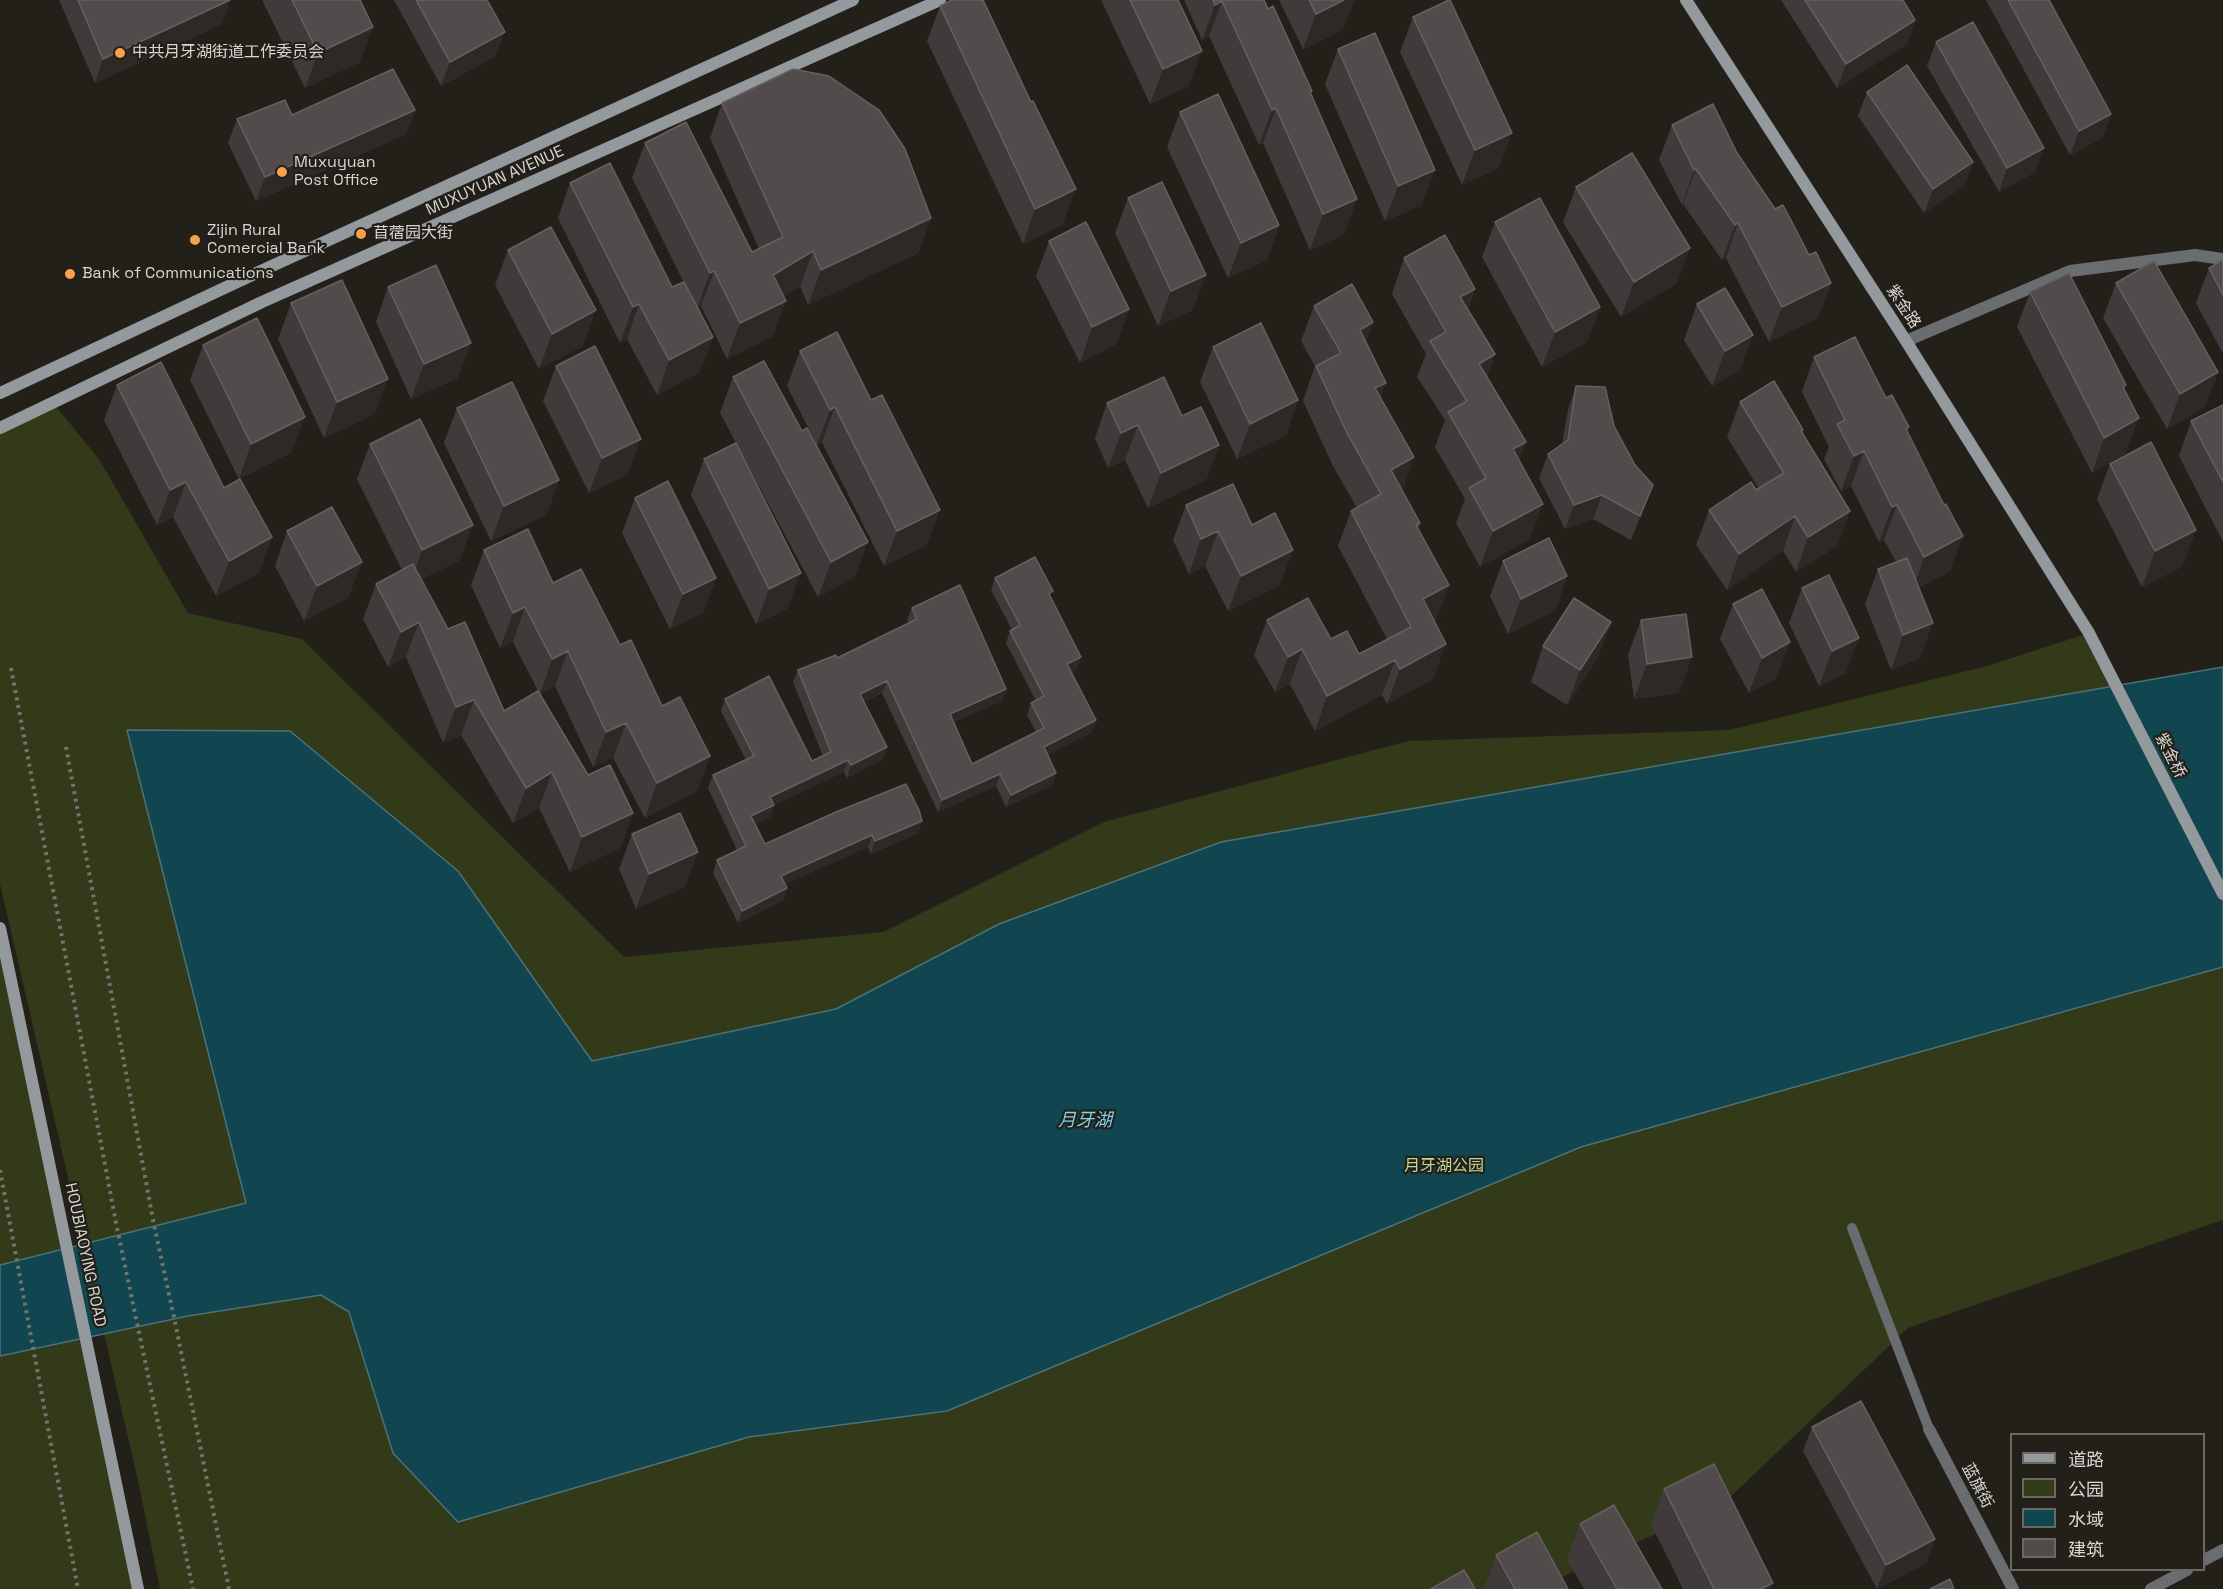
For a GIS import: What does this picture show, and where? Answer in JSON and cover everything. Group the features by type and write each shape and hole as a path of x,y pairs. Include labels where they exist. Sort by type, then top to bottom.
{"main road":[{"name":"MUXUYUAN AVENUE","path":"0,393 853,0"},
{"name":"MUXUYUAN AVENUE","path":"0,428 262,302 940,0"},
{"name":"紫金路","path":"1686,0 1906,341 2088,633"},
{"name":"紫金桥","path":"2088,633 2223,894"},
{"name":"HOUBIAOYING ROAD","path":"0,928 138,1589"}],"street":[{"path":"1906,341 2070,271 2195,255 2223,259"},
{"name":"蓝旗街","path":"1929,1429 2013,1589"},
{"path":"2205,1559 2223,1550"},
{"path":"2151,1589 2183,1571"}],"lane":[{"path":"1852,1228 1929,1429"}],"path":[{"path":"11,668 117,1228 193,1589"},
{"path":"66,747 153,1220 229,1589"},
{"path":"0,1170 78,1589"}],"green space":[{"name":"月牙湖公园","path":"53,403 99,459 188,613 302,639 624,957 883,932 1104,822 1408,741 1729,730 1987,666 2089,633 2223,894 2223,1220 1908,1328 1725,1502 1536,1589 160,1589 139,1485 0,884 0,428"},
{"path":"0,928 138,1589 0,1589"}],"water":[{"name":"月牙湖","path":"2223,667 2223,967 1581,1147 947,1411 749,1437 458,1522 393,1453 349,1312 321,1295 188,1316 0,1356 0,1265 246,1203 127,730 290,731 458,871 592,1061 836,1009 999,924 1221,842"}],"building":[{"path":"78,0 230,0 103,59"},
{"path":"292,0 360,0 373,27 318,53"},
{"path":"416,0 487,0 505,32 450,62"},
{"path":"952,0 983,0 1031,102 1033,101 1076,189 1035,209 940,6"},
{"path":"1130,0 1178,0 1202,51 1163,69"},
{"path":"1213,0 1264,0 1268,9 1273,6 1312,91 1310,92 1357,199 1323,214 1276,108 1272,110 1222,1 1215,5"},
{"path":"1309,0 1344,0 1316,14"},
{"path":"1450,0 1512,133 1475,150 1413,17"},
{"path":"1805,0 1903,0 1915,20 1846,64"},
{"path":"2008,0 2049,0 2111,114 2079,131"},
{"path":"1973,22 2044,148 2007,168 1936,42"},
{"path":"1375,33 1435,170 1398,186 1338,49"},
{"path":"1907,65 1973,162 1933,189 1867,92"},
{"path":"393,69 415,110 265,177 237,119 285,100 292,115"},
{"path":"793,69 829,76 879,110 905,149 931,218 821,270 813,251 773,275 786,301 740,323 714,271 710,273 645,143 686,122 752,252 783,237 722,103"},
{"path":"1218,94 1279,225 1241,243 1180,112"},
{"path":"1713,104 1737,153 1775,209 1783,205 1809,255 1816,252 1831,283 1782,307 1738,223 1735,225 1696,169 1694,170 1672,125"},
{"path":"1632,153 1690,248 1634,282 1576,187"},
{"path":"610,163 672,287 684,282 713,337 669,360 639,304 633,307 570,183"},
{"path":"1162,182 1206,275 1171,291 1128,198"},
{"path":"1540,198 1600,307 1555,332 1495,222"},
{"path":"1086,222 1129,309 1092,327 1049,241"},
{"path":"551,227 596,310 552,334 508,250"},
{"path":"1445,235 1475,289 1460,297 1495,354 1479,364 1526,442 1513,449 1543,504 1493,531 1469,488 1486,478 1448,412 1467,401 1430,341 1446,332 1404,258"},
{"path":"2223,260 2223,295 2209,268"},
{"path":"2154,261 2218,372 2180,394 2116,283"},
{"path":"436,265 471,343 424,364 388,287"},
{"path":"2069,273 2126,385 2123,387 2139,418 2104,438 2030,292"},
{"path":"342,280 388,379 337,402 291,303"},
{"path":"1352,284 1373,322 1360,330 1386,383 1375,388 1414,457 1391,470 1420,523 1416,525 1449,585 1423,599 1446,644 1400,669 1395,660 1327,696 1302,649 1288,657 1267,620 1308,598 1331,639 1347,631 1359,654 1411,627 1351,511 1381,494 1346,431 1316,366 1341,353 1314,306"},
{"path":"1725,288 1753,335 1725,351 1697,304"},
{"path":"257,318 305,417 251,444 203,345"},
{"path":"1261,323 1298,400 1250,424 1213,347"},
{"path":"837,332 871,400 882,395 940,510 897,531 835,407 830,410 800,351"},
{"path":"1855,337 1886,398 1892,395 1909,427 1906,429 1944,505 1946,504 1963,536 1924,557 1897,505 1892,507 1864,451 1854,456 1837,424 1845,420 1814,357"},
{"path":"595,346 641,439 602,458 556,366"},
{"path":"764,361 802,431 807,428 868,542 831,562 733,377"},
{"path":"161,362 224,488 240,479 272,537 229,561 186,482 170,490 117,385"},
{"path":"1164,377 1182,416 1201,407 1219,445 1161,473 1138,425 1121,433 1107,403"},
{"path":"1774,381 1803,430 1801,431 1850,511 1808,537 1795,516 1739,554 1709,510 1751,482 1756,490 1784,473 1740,402"},
{"path":"512,382 559,480 504,506 457,408"},
{"path":"1576,386 1605,387 1614,426 1635,465 1653,485 1640,516 1602,495 1574,505 1548,454 1568,440"},
{"path":"2223,405 2223,482 2191,421"},
{"path":"420,419 473,525 422,550 370,444"},
{"path":"2151,442 2196,530 2155,551 2110,464"},
{"path":"736,443 801,573 769,589 704,459"},
{"path":"668,481 716,578 683,594 635,498"},
{"path":"1233,484 1252,525 1275,513 1293,550 1241,576 1218,531 1201,539 1186,505"},
{"path":"332,507 362,562 317,586 287,531"},
{"path":"528,529 553,583 581,569 620,645 631,640 662,706 680,697 710,756 657,783 626,723 606,732 568,651 552,659 525,607 513,613 484,550"},
{"path":"1549,538 1567,576 1521,599 1503,561"},
{"path":"1035,557 1053,591 1049,594 1081,657 1067,664 1096,720 1044,747 1056,773 1011,795 1000,774 942,800 887,681 860,694 887,747 851,765 848,760 770,797 774,805 751,816 765,844 906,784 922,821 875,841 872,835 781,876 787,888 742,911 717,860 746,846 713,775 754,756 725,699 769,676 812,761 831,752 798,670 836,655 837,658 917,619 912,608 960,585 1006,689 950,714 972,764 1044,728 1031,703 1044,696 1010,631 1020,625 995,578"},
{"path":"1907,558 1933,623 1903,635 1878,569"},
{"path":"413,564 448,629 465,622 504,711 538,691 588,775 610,765 633,813 582,837 552,772 526,788 474,700 456,707 419,622 401,632 376,584"},
{"path":"1829,575 1859,638 1832,651 1802,588"},
{"path":"1762,589 1790,642 1762,658 1733,604"},
{"path":"1574,598 1611,622 1580,670 1543,646"},
{"path":"1686,614 1692,657 1647,664 1641,620"},
{"path":"680,813 698,852 649,874 632,834"},
{"path":"1861,1401 1935,1539 1886,1565 1812,1427"},
{"path":"1714,1464 1773,1583 1761,1589 1714,1589 1664,1489"},
{"path":"1614,1505 1662,1589 1617,1589 1580,1524"},
{"path":"1537,1532 1568,1589 1515,1589 1496,1555"},
{"path":"1464,1570 1475,1589 1431,1589"},
{"path":"1950,1579 1954,1589 1930,1589"}],"place":[{"name":"中共月牙湖街道工作委员会","path":"120,53"},
{"name":"Muxuyuan Post Office","path":"282,172"},
{"name":"苜蓿园大街","path":"361,234"},
{"name":"Zijin Rural Comercial Bank","path":"195,240"},
{"name":"Bank of Communications","path":"70,274"}]}
